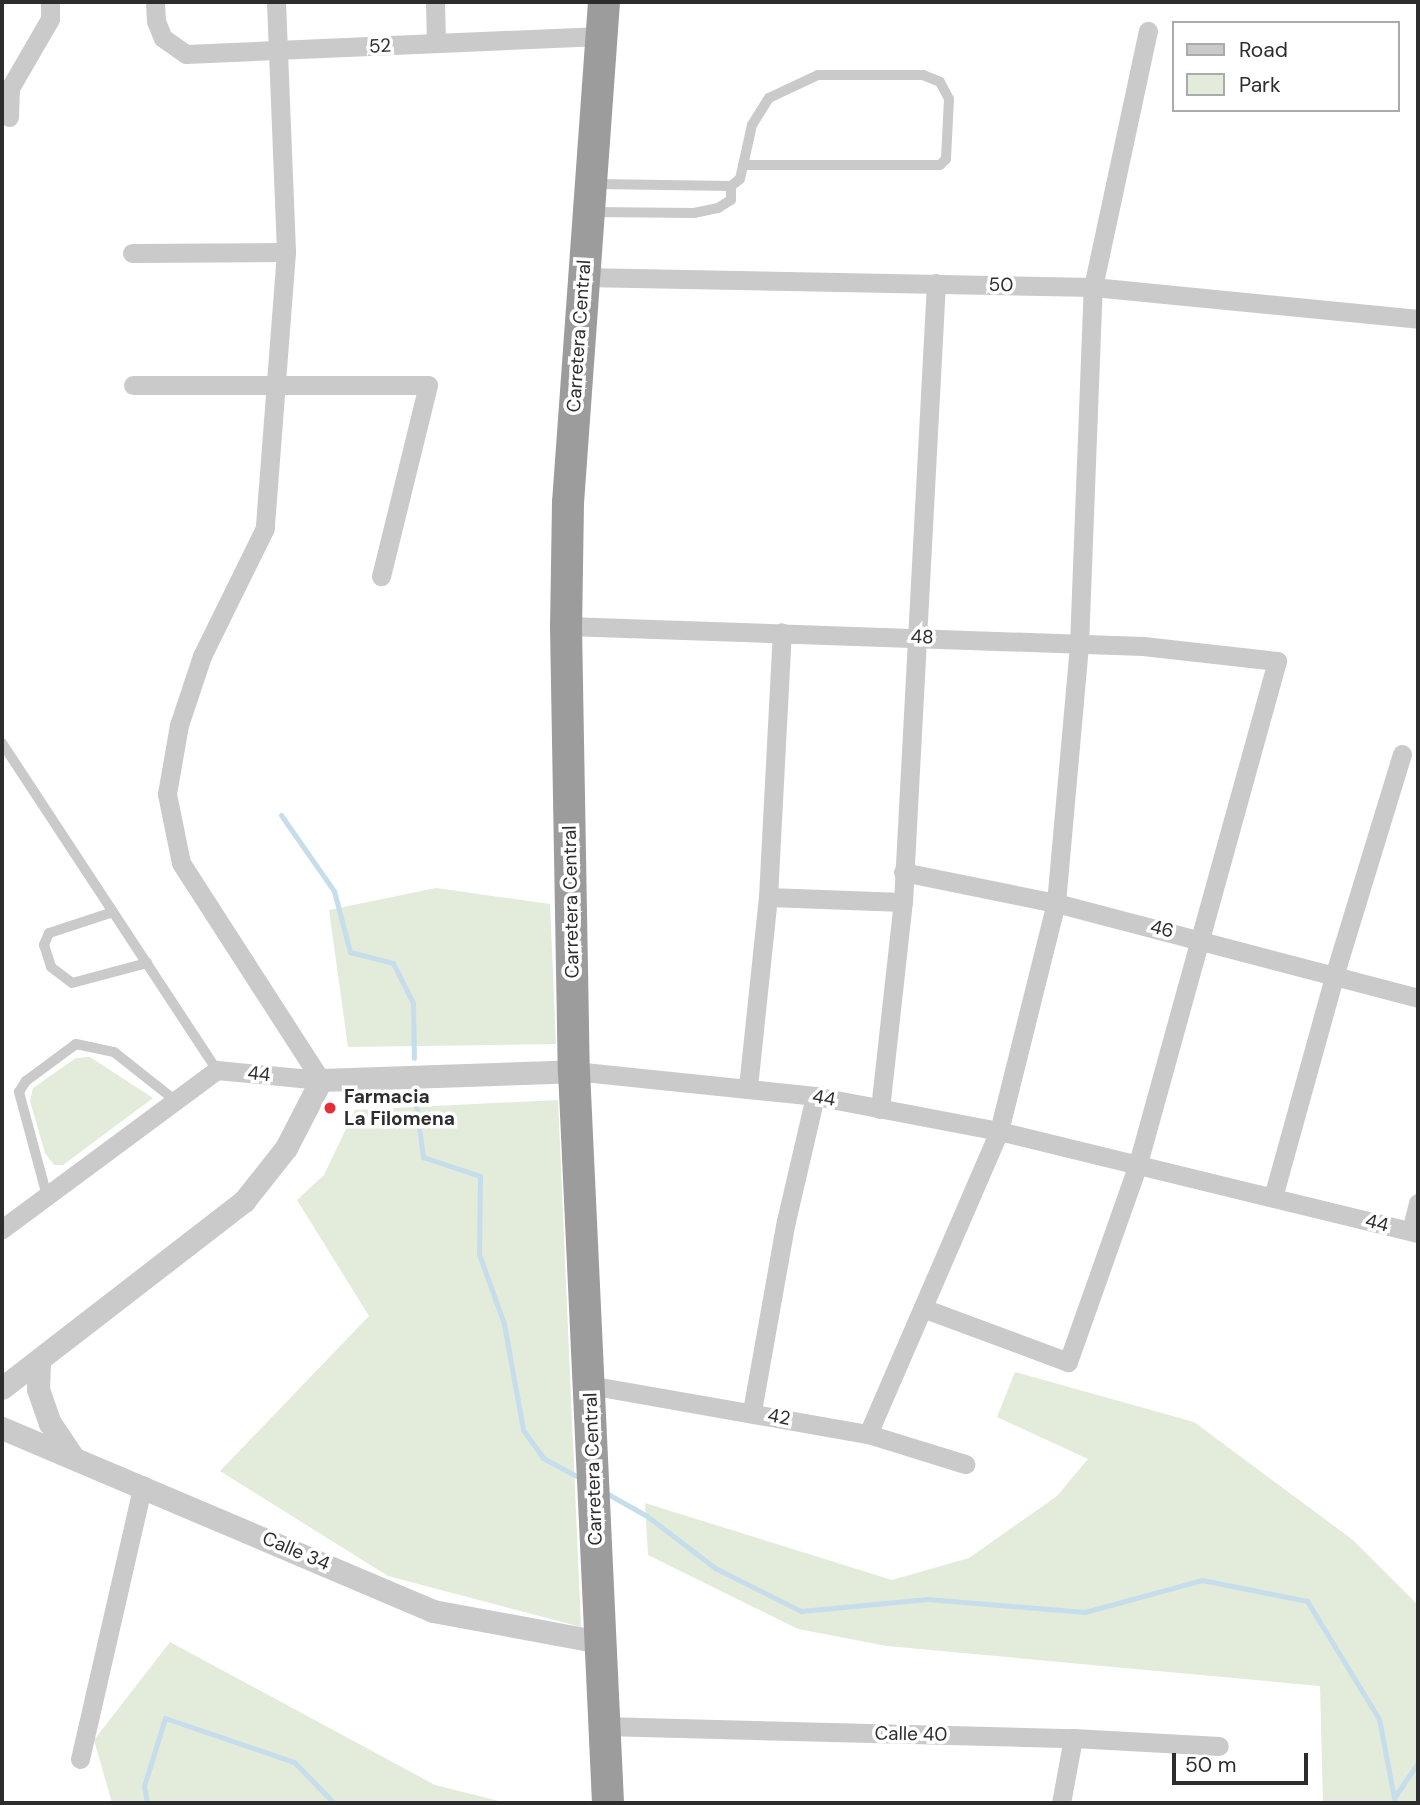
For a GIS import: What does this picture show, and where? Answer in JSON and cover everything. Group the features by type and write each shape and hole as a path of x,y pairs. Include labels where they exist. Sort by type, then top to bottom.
{"highway":[{"name":"Carretera Central","path":"604,2 582,277 567,526 566,626 574,1071 608,1803"}],"street":[{"path":"9,117 10,88 50,19 50,2"},
{"name":"52","path":"155,2 156,20 163,37 186,54 601,36"},
{"path":"2,1388 244,1201 286,1148 321,1080 181,863 167,794 179,725 202,656 265,528 279,383 286,252 276,2"},
{"path":"435,2 436,43"},
{"path":"869,1434 999,1131 1056,903 1079,645 1093,286 1148,31"},
{"path":"132,253 286,252"},
{"name":"50","path":"582,277 1093,286 1418,319"},
{"path":"880,1109 903,902 902,872 936,283"},
{"path":"132,385 428,385 381,576"},
{"name":"48","path":"566,626 1143,646 1277,661 1203,940"},
{"path":"748,1087 768,897 782,632"},
{"path":"1273,1197 1335,972 1402,754"},
{"name":"46","path":"902,872 1056,903 1335,972 1418,998"},
{"path":"768,897 903,902"},
{"path":"923,1308 1068,1362 1137,1167 1203,940"},
{"path":"2,1229 178,1102 217,1070"},
{"name":"44","path":"217,1070 321,1080 574,1071 815,1096 999,1131 1137,1167 1415,1232"},
{"path":"752,1411 786,1221 815,1096"},
{"path":"1415,1232 1418,1203"},
{"path":"38,1362 38,1389 46,1412 71,1454"},
{"name":"42","path":"589,1385 752,1411 869,1434 965,1464"},
{"name":"Calle 34","path":"2,1428 71,1454 433,1611 600,1642"},
{"path":"80,1759 143,1485"},
{"name":"Calle 40","path":"603,1726 1073,1738 1219,1746"},
{"path":"1061,1803 1073,1738"}],"lane":[{"path":"588,198 731,186 740,179 751,125 769,98 818,75 923,75 940,82 949,99 946,159 940,165 743,165"},
{"path":"588,198 694,213 718,208 731,200 731,186"},
{"path":"2,743 217,1070"},
{"path":"113,912 50,933 44,945 51,967 72,984 147,963"},
{"path":"47,1198 19,1092 26,1081 76,1044 114,1052 178,1102"}],"green space":[{"path":"436,888 550,904 556,1044 348,1047 329,910"},
{"path":"90,1057 153,1098 63,1165 54,1165 45,1153 30,1101 33,1088 76,1058"},
{"path":"558,1100 581,1627 388,1576 220,1471 369,1316 297,1200 324,1175 355,1110"},
{"path":"1015,1372 1194,1422 1353,1540 1418,1605 1418,1803 1323,1803 1320,1686 887,1646 798,1629 648,1555 645,1503 892,1580 969,1558 1057,1496 1088,1459 997,1417"},
{"path":"170,1642 435,1785 507,1803 112,1803 94,1740"}],"waterway":[{"path":"281,815 334,891 350,952 393,963 413,1003 414,1058"},
{"path":"414,1091 423,1157 480,1176 479,1254 504,1324 523,1430 543,1458 582,1479"},
{"path":"606,1493 647,1516 715,1568 801,1611 927,1599 1085,1612 1202,1580 1307,1601 1379,1719 1395,1803"},
{"path":"147,1803 144,1786 165,1718 294,1762 334,1803"},
{"path":"1396,1795 1418,1762"}],"place":[{"name":"Farmacia La Filomena","path":"330,1108"}]}
